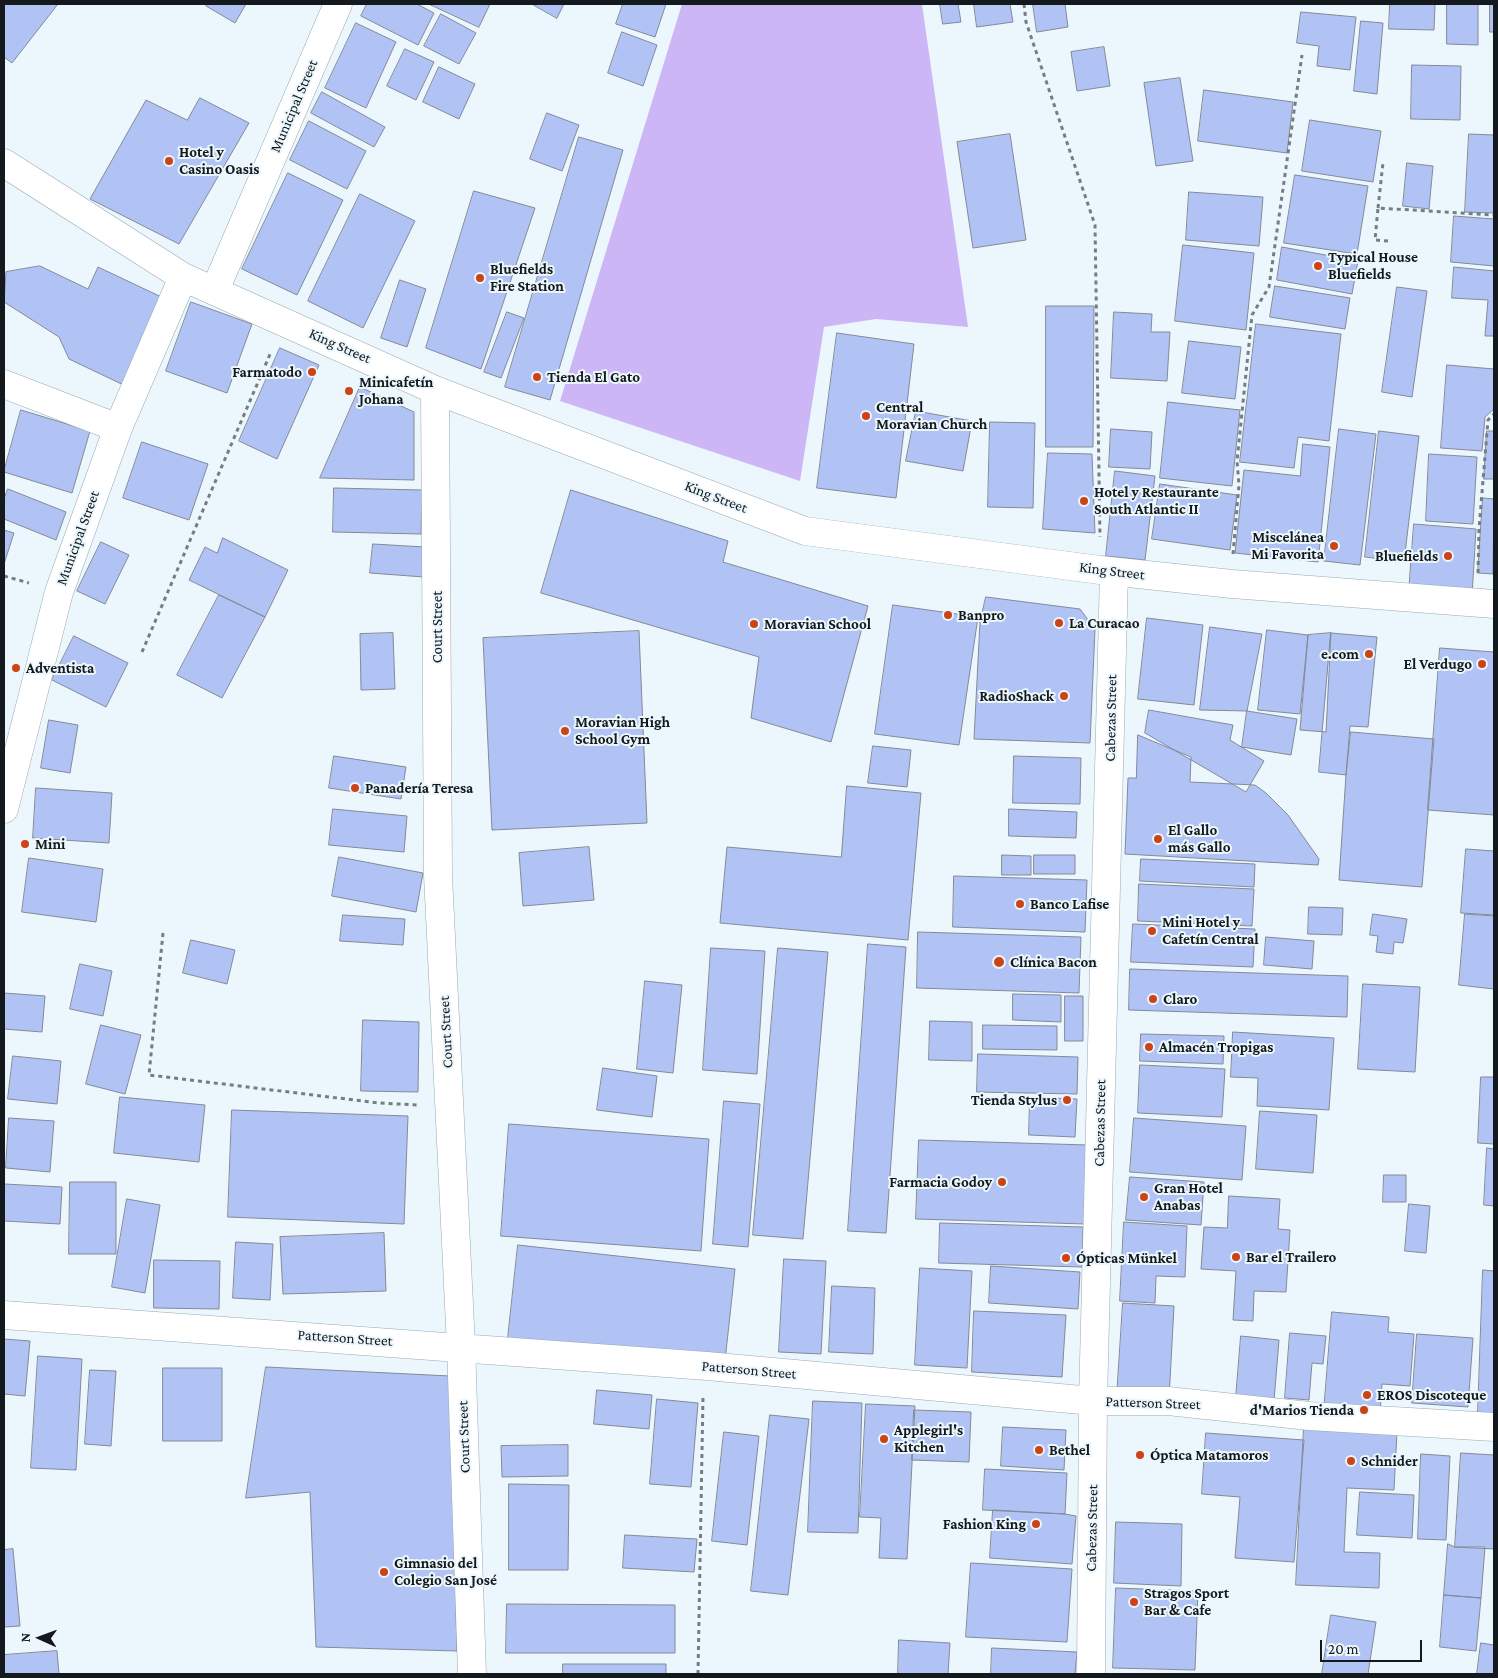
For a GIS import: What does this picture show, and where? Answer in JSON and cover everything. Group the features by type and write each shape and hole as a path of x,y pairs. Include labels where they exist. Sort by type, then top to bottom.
{"street":[{"name":"Municipal Street","path":"215,290 338,4"},
{"name":"King Street","path":"4,163 183,277 435,390 804,531 1107,571 1232,584 1486,603"},
{"name":"Municipal Street","path":"4,809 58,592 118,428 183,277"},
{"path":"4,384 118,428"},
{"name":"Court Street","path":"435,390 438,875 462,1346 472,1674"},
{"name":"Cabezas Street","path":"1091,1674 1093,1401 1107,571"},
{"name":"Patterson Street","path":"4,1315 462,1346 1093,1401 1168,1401 1309,1416 1494,1427"}],"path":[{"path":"1024,4 1026,22 1095,225 1107,571"},
{"path":"1232,584 1232,564 1240,485 1238,461 1252,315 1268,287 1302,55"},
{"path":"1383,163 1375,240 1388,241"},
{"path":"1378,208 1494,215"},
{"path":"142,652 284,321"},
{"path":"1486,603 1479,529 1488,420 1494,414"},
{"path":"163,934 149,1075 379,1102 449,1107"},
{"path":"698,1674 703,1388 707,1366"}],"shaded area":[{"path":"682,4 922,4 968,327 876,319 824,327 800,481 560,401"}],"building":[{"path":"4,4 58,4 12,63 4,57"},
{"path":"207,4 246,4 235,23 206,6"},
{"path":"367,4 417,4 434,13 418,45 361,16"},
{"path":"429,4 490,4 479,27"},
{"path":"532,4 564,4 557,18"},
{"path":"623,4 666,4 655,37 616,24"},
{"path":"940,4 958,4 961,22 943,24"},
{"path":"974,4 1010,4 1013,22 977,27"},
{"path":"1033,4 1065,4 1068,27 1037,32"},
{"path":"1390,4 1435,4 1434,30 1389,29"},
{"path":"1447,4 1478,4 1478,45 1447,44"},
{"path":"1490,4 1494,4 1494,32 1490,32"},
{"path":"1301,12 1356,17 1350,70 1317,66 1319,46 1297,43"},
{"path":"441,14 476,33 459,64 424,46"},
{"path":"1361,21 1383,23 1377,94 1354,91"},
{"path":"356,23 396,42 366,108 325,88"},
{"path":"622,32 657,45 643,86 608,73"},
{"path":"1104,47 1110,86 1077,91 1071,52"},
{"path":"405,49 434,62 416,100 387,86"},
{"path":"1412,65 1461,66 1460,120 1411,119"},
{"path":"439,67 475,84 459,119 423,102"},
{"path":"1180,78 1193,161 1156,166 1144,83"},
{"path":"1204,90 1293,102 1287,153 1198,141"},
{"path":"322,92 385,127 374,147 311,113"},
{"name":"Hotel y Casino Oasis","path":"200,98 249,123 179,244 90,199 146,100 187,120"},
{"path":"547,113 579,125 562,171 530,159"},
{"path":"1310,120 1381,131 1373,182 1302,171"},
{"path":"309,121 366,151 347,189 290,160"},
{"path":"1010,134 1026,240 973,248 957,142"},
{"path":"1469,134 1494,135 1494,213 1465,212"},
{"path":"579,137 623,150 550,400 505,387"},
{"path":"1407,163 1433,166 1429,209 1403,206"},
{"path":"288,173 343,200 297,295 242,269"},
{"path":"1295,175 1368,186 1357,254 1284,243"},
{"name":"Bluefields Fire Station","path":"474,191 535,208 481,369 426,348"},
{"path":"1189,192 1263,197 1259,246 1186,240"},
{"path":"360,194 415,221 363,328 308,301"},
{"path":"1454,216 1494,219 1494,266 1451,262"},
{"path":"1183,245 1254,253 1246,330 1175,321"},
{"path":"1282,247 1358,261 1352,294 1277,280"},
{"path":"40,266 88,289 98,267 172,302 132,389 69,359 59,337 4,302 6,272"},
{"path":"1454,267 1494,271 1494,336 1485,336 1488,300 1452,298"},
{"path":"400,280 426,289 407,347 381,338"},
{"path":"1275,286 1350,298 1345,329 1270,317"},
{"path":"1397,287 1427,291 1412,397 1382,392"},
{"path":"191,302 252,324 227,393 166,371"},
{"path":"1046,306 1094,306 1093,447 1046,447"},
{"path":"507,312 524,318 501,378 484,372"},
{"path":"1114,312 1152,314 1151,332 1170,332 1167,381 1111,378"},
{"path":"1256,324 1341,334 1329,441 1298,437 1294,468 1240,462"},
{"name":"Central Moravian Church","path":"837,333 914,344 896,498 817,488"},
{"path":"1189,341 1241,347 1235,399 1182,393"},
{"path":"280,348 319,365 277,459 239,441"},
{"path":"1447,365 1494,369 1494,409 1485,417 1482,451 1441,448"},
{"path":"360,387 414,412 414,480 320,478"},
{"path":"1168,402 1240,410 1232,486 1160,478"},
{"path":"21,410 90,431 72,493 4,472"},
{"path":"916,411 972,421 963,471 906,461"},
{"path":"990,422 1035,423 1033,508 988,507"},
{"path":"1111,429 1152,432 1150,469 1109,467"},
{"path":"1339,429 1376,434 1360,565 1324,561"},
{"path":"1379,431 1419,436 1404,562 1365,557"},
{"path":"1487,431 1494,431 1494,479 1484,479"},
{"path":"142,442 208,464 189,520 123,498"},
{"path":"1303,444 1330,447 1318,562 1235,553 1244,470 1300,476"},
{"path":"1048,453 1092,454 1095,533 1043,529"},
{"path":"1429,454 1477,457 1473,524 1426,521"},
{"path":"1115,471 1155,476 1145,560 1106,556"},
{"path":"1160,484 1237,495 1230,550 1152,539"},
{"path":"334,488 422,490 421,534 333,532"},
{"path":"8,489 66,512 56,540 4,519 4,499"},
{"name":"Moravian School","path":"571,490 728,541 723,562 868,606 831,742 751,718 759,657 541,593"},
{"path":"1483,498 1494,499 1493,574 1478,573"},
{"path":"1414,524 1476,529 1472,596 1409,592"},
{"path":"4,530 14,533 4,564"},
{"path":"223,538 288,570 265,617 189,580 205,547 217,553"},
{"path":"101,542 129,555 105,604 77,591"},
{"path":"373,544 425,547 424,577 370,573"},
{"path":"219,595 265,617 222,698 177,675"},
{"path":"986,597 1080,609 1095,629 1090,743 974,739 980,622"},
{"path":"893,605 978,617 959,745 875,734"},
{"path":"1147,618 1203,625 1194,705 1138,699"},
{"path":"1210,627 1262,634 1247,711 1200,710"},
{"path":"1267,630 1308,635 1300,714 1258,710"},
{"name":"Moravian High School Gym","path":"639,631 647,823 492,830 483,638"},
{"path":"393,633 395,689 361,690 360,634"},
{"path":"1331,633 1326,732 1300,730 1308,635"},
{"path":"1331,633 1377,637 1368,727 1350,726 1346,775 1319,772"},
{"path":"74,636 128,663 106,707 52,680"},
{"path":"1440,648 1494,652 1494,815 1428,810"},
{"path":"1149,710 1233,725 1230,740 1264,761 1246,792 1145,733"},
{"path":"1247,711 1297,719 1291,755 1242,747"},
{"path":"49,720 78,725 70,773 41,768"},
{"path":"1351,732 1434,739 1422,887 1339,880 1346,775"},
{"path":"1138,735 1191,757 1190,782 1255,785 1288,815 1319,859 1318,865 1125,854 1128,778 1136,778"},
{"path":"873,746 911,750 907,787 868,783"},
{"path":"334,756 406,767 401,799 329,788"},
{"path":"1014,756 1081,758 1080,804 1013,803"},
{"path":"847,786 921,793 908,940 720,923 727,847 841,857"},
{"path":"36,788 112,793 109,843 33,838"},
{"path":"333,809 407,816 404,852 329,845"},
{"path":"1009,809 1077,812 1076,838 1009,836"},
{"path":"589,847 594,900 523,906 519,853"},
{"path":"1466,849 1494,851 1494,915 1461,913"},
{"path":"1002,855 1031,856 1031,875 1002,875"},
{"path":"1034,855 1075,855 1075,874 1034,874"},
{"path":"339,857 423,873 416,912 332,896"},
{"path":"29,858 103,869 96,922 22,912"},
{"path":"1141,859 1255,864 1254,887 1140,881"},
{"name":"Banco Lafise","path":"954,876 1087,880 1085,932 953,927"},
{"path":"1139,884 1254,889 1252,926 1138,921"},
{"path":"1309,907 1343,908 1342,935 1308,934"},
{"path":"1373,914 1407,919 1403,943 1394,942 1393,954 1376,952 1378,936 1370,935"},
{"path":"1465,914 1494,916 1494,989 1459,985"},
{"path":"343,915 405,919 403,945 340,941"},
{"path":"1133,924 1255,929 1253,967 1131,962"},
{"name":"Clínica Bacon","path":"918,932 1081,937 1079,993 917,988"},
{"path":"1266,937 1314,941 1312,969 1264,965"},
{"path":"191,940 235,950 227,984 183,973"},
{"path":"868,944 906,947 886,1233 848,1231"},
{"path":"711,948 765,951 757,1074 703,1070"},
{"path":"778,948 828,952 803,1239 753,1235"},
{"path":"80,964 112,971 103,1016 70,1009"},
{"path":"1130,969 1348,976 1347,1017 1129,1010"},
{"path":"645,981 682,985 673,1073 637,1069"},
{"path":"1363,984 1420,987 1415,1072 1358,1069"},
{"path":"4,993 45,996 42,1032 4,1029"},
{"path":"1013,994 1061,995 1061,1022 1013,1020"},
{"path":"1065,996 1083,996 1083,1041 1065,1041"},
{"path":"363,1020 419,1022 418,1092 361,1091"},
{"path":"930,1021 972,1022 972,1061 929,1060"},
{"path":"101,1025 141,1035 125,1094 86,1084"},
{"path":"983,1025 1057,1026 1057,1050 983,1049"},
{"path":"1233,1032 1334,1038 1329,1110 1257,1106 1258,1078 1231,1077"},
{"path":"1141,1034 1224,1036 1223,1064 1140,1061"},
{"path":"978,1054 1078,1057 1077,1094 977,1092"},
{"path":"13,1056 61,1061 57,1104 8,1099"},
{"path":"1140,1065 1225,1069 1222,1117 1138,1113"},
{"path":"603,1068 657,1076 652,1117 597,1110"},
{"path":"1481,1077 1494,1077 1494,1144 1478,1143"},
{"path":"120,1097 205,1105 199,1162 114,1153"},
{"path":"1030,1097 1077,1099 1075,1137 1029,1135"},
{"path":"724,1101 760,1104 748,1247 713,1244"},
{"path":"232,1110 408,1116 404,1224 228,1217"},
{"path":"1260,1111 1317,1115 1313,1173 1256,1169"},
{"path":"9,1118 54,1121 50,1172 6,1168"},
{"path":"1134,1118 1246,1126 1242,1180 1130,1172"},
{"path":"509,1124 709,1139 701,1251 501,1236"},
{"name":"Farmacia Godoy","path":"919,1140 1088,1145 1086,1224 916,1219"},
{"path":"1487,1148 1494,1149 1494,1206 1484,1205"},
{"path":"1384,1175 1406,1175 1406,1202 1383,1202"},
{"path":"1130,1177 1204,1182 1201,1225 1126,1220"},
{"path":"70,1182 116,1182 116,1254 69,1254"},
{"path":"4,1184 62,1187 60,1224 4,1221"},
{"path":"1229,1196 1280,1199 1278,1229 1290,1230 1286,1292 1254,1291 1253,1321 1233,1320 1236,1271 1201,1269 1204,1227 1227,1228"},
{"path":"127,1199 160,1205 145,1293 112,1287"},
{"path":"1409,1204 1430,1206 1426,1253 1405,1251"},
{"path":"1124,1222 1187,1226 1185,1277 1156,1276 1155,1303 1120,1301"},
{"path":"940,1223 1083,1227 1082,1267 939,1263"},
{"path":"384,1233 386,1291 283,1294 280,1237"},
{"path":"236,1242 273,1244 270,1300 233,1298"},
{"path":"518,1245 735,1269 725,1361 508,1338"},
{"path":"784,1259 826,1261 821,1354 779,1352"},
{"path":"154,1260 220,1261 219,1309 154,1308"},
{"path":"991,1266 1080,1272 1078,1309 989,1303"},
{"path":"920,1268 972,1271 967,1368 915,1365"},
{"path":"1483,1270 1494,1271 1494,1414 1478,1413"},
{"path":"832,1286 875,1288 873,1354 829,1352"},
{"path":"1123,1303 1174,1306 1169,1399 1117,1396"},
{"path":"974,1311 1066,1315 1062,1377 972,1372"},
{"path":"1332,1312 1389,1317 1388,1332 1414,1334 1410,1386 1382,1384 1380,1415 1324,1411"},
{"path":"1290,1333 1326,1336 1323,1364 1312,1363 1309,1400 1285,1398"},
{"path":"1417,1334 1473,1338 1468,1407 1412,1403"},
{"path":"1241,1336 1279,1340 1274,1401 1236,1398"},
{"path":"4,1339 30,1341 25,1396 4,1394"},
{"path":"38,1356 82,1359 76,1470 31,1468"},
{"name":"Gimnasio del Colegio San José","path":"266,1367 450,1376 457,1651 316,1647 310,1492 246,1498"},
{"path":"163,1368 222,1368 222,1441 163,1441"},
{"path":"90,1370 116,1371 111,1446 85,1444"},
{"path":"597,1390 652,1395 649,1429 594,1424"},
{"path":"657,1399 698,1403 691,1487 650,1484"},
{"path":"813,1401 862,1403 858,1533 808,1532"},
{"path":"866,1404 915,1406 907,1559 879,1558 881,1518 860,1517"},
{"path":"914,1410 971,1412 969,1462 912,1460"},
{"path":"770,1415 809,1419 788,1595 751,1591"},
{"path":"1003,1427 1066,1430 1064,1470 1001,1466"},
{"path":"1304,1427 1397,1432 1394,1490 1347,1488 1344,1552 1380,1553 1379,1588 1296,1585"},
{"path":"724,1432 759,1436 747,1545 712,1541"},
{"path":"1206,1433 1304,1440 1294,1562 1235,1558 1240,1497 1202,1494"},
{"path":"568,1445 568,1476 502,1477 501,1446"},
{"path":"1461,1453 1494,1455 1494,1549 1455,1547"},
{"path":"1421,1454 1450,1456 1446,1540 1418,1539"},
{"path":"985,1469 1067,1473 1065,1514 983,1510"},
{"path":"509,1484 569,1485 568,1570 509,1570"},
{"path":"1360,1492 1414,1495 1412,1538 1357,1535"},
{"path":"993,1510 1076,1516 1072,1564 990,1558"},
{"path":"1116,1522 1182,1524 1181,1586 1114,1583"},
{"path":"625,1535 697,1539 694,1572 623,1568"},
{"path":"1448,1544 1455,1547 1485,1547 1481,1598 1444,1595"},
{"path":"13,1549 20,1626 4,1627 4,1550"},
{"path":"971,1563 1072,1569 1067,1642 966,1637"},
{"path":"1116,1588 1198,1591 1195,1670 1113,1668"},
{"path":"1444,1595 1481,1598 1476,1651 1440,1647"},
{"path":"507,1604 675,1605 675,1653 506,1653"},
{"path":"1331,1615 1376,1622 1368,1674 1322,1674"},
{"path":"899,1640 950,1643 948,1674 898,1674"},
{"path":"1481,1643 1494,1645 1494,1674 1477,1674"},
{"path":"992,1648 1077,1652 1075,1674 991,1674"},
{"path":"57,1651 59,1674 4,1674 4,1655"},
{"path":"563,1664 666,1664 666,1674 563,1674"}],"place":[{"name":"Hotel y Casino Oasis","path":"169,161"},
{"name":"Typical House Bluefields","path":"1318,266"},
{"name":"Bluefields Fire Station","path":"480,278"},
{"name":"Farmatodo","path":"312,372"},
{"name":"Tienda El Gato","path":"537,377"},
{"name":"Minicafetín Johana","path":"349,391"},
{"name":"Central Moravian Church","path":"866,416"},
{"name":"Hotel y Restaurante South Atlantic II","path":"1084,501"},
{"name":"Miscelánea Mi Favorita","path":"1334,546"},
{"name":"Bluefields","path":"1448,556"},
{"name":"Banpro","path":"948,615"},
{"name":"La Curacao","path":"1059,623"},
{"name":"Moravian School","path":"754,624"},
{"name":"e.com","path":"1369,654"},
{"name":"El Verdugo","path":"1482,664"},
{"name":"Adventista","path":"16,668"},
{"name":"RadioShack","path":"1064,696"},
{"name":"Moravian High School Gym","path":"565,731"},
{"name":"Panadería Teresa","path":"355,788"},
{"name":"El Gallo más Gallo","path":"1158,839"},
{"name":"Mini","path":"25,844"},
{"name":"Banco Lafise","path":"1020,904"},
{"name":"Mini Hotel y Cafetín Central","path":"1152,931"},
{"name":"Clínica Bacon","path":"999,962"},
{"name":"Claro","path":"1153,999"},
{"name":"Almacén Tropigas","path":"1149,1047"},
{"name":"Tienda Stylus","path":"1067,1100"},
{"name":"Farmacia Godoy","path":"1002,1182"},
{"name":"Gran Hotel Anabas","path":"1144,1197"},
{"name":"Bar el Trailero","path":"1236,1257"},
{"name":"Ópticas Münkel","path":"1066,1258"},
{"name":"EROS Discoteque","path":"1367,1395"},
{"name":"d'Marios Tienda","path":"1364,1410"},
{"name":"Applegirl's Kitchen","path":"884,1439"},
{"name":"Bethel","path":"1039,1450"},
{"name":"Óptica Matamoros","path":"1140,1455"},
{"name":"Schnider","path":"1351,1461"},
{"name":"Fashion King","path":"1036,1524"},
{"name":"Gimnasio del Colegio San José","path":"384,1572"},
{"name":"Stragos Sport Bar & Cafe","path":"1134,1602"}]}
